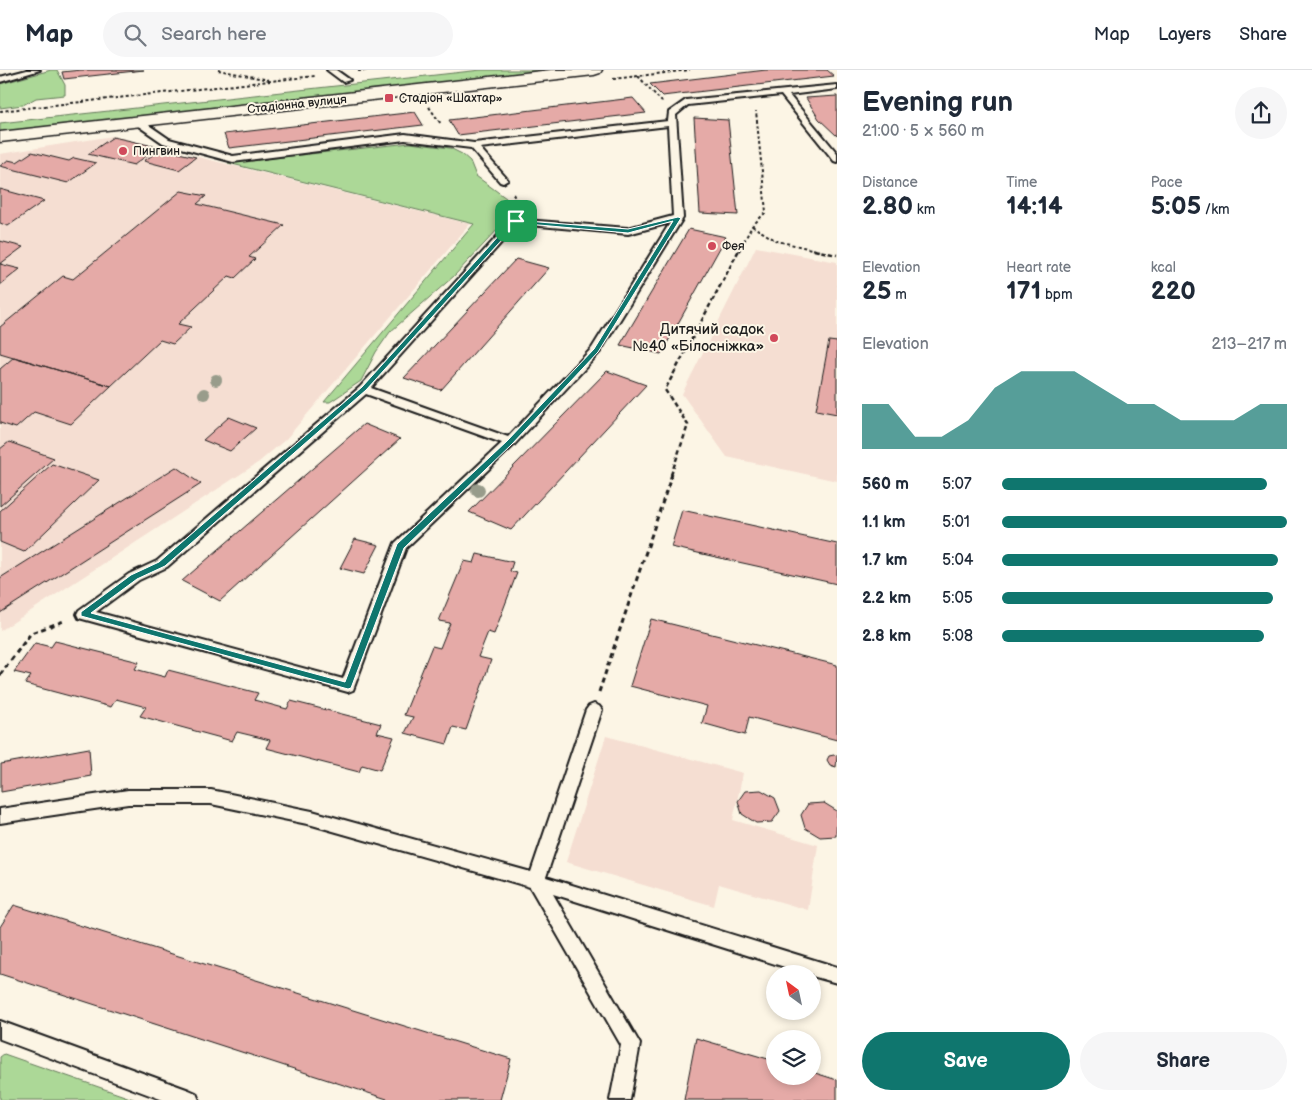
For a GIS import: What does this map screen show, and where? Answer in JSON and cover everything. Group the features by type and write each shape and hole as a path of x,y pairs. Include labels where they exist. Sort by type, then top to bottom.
{"street":[{"name":"Стадіонна вулиця","path":"0,137 594,70"},
{"name":"Стадіонна вулиця","path":"317,84 349,74"}],"lane":[{"path":"0,80 36,70"},
{"path":"137,121 166,141 233,158 405,137 474,146 672,118 686,103 837,87"},
{"path":"783,92 837,159"},
{"path":"84,614 348,686 400,546 510,442 596,350 678,218 672,118"},
{"path":"474,146 504,180"},
{"path":"84,614 134,577 162,564 364,389 516,221 628,231 678,218"},
{"path":"364,389 510,442"},
{"path":"594,710 536,881 631,1044 620,1100"},
{"path":"3,820 128,797 211,797 312,818 536,881 837,975"},
{"path":"0,1030 189,1100"}],"path":[{"path":"218,70 273,81"},
{"path":"0,112 349,74"},
{"path":"638,76 672,118"},
{"path":"594,710 688,426 665,390 752,226 766,212 754,96"},
{"path":"429,107 455,143"},
{"path":"504,180 519,203 516,221"},
{"path":"752,226 777,241 837,255"},
{"path":"0,675 31,633 84,614"}],"shaded area":[{"path":"113,136 470,224 286,439 259,462 0,631 0,154"},
{"name":"Дитячий садок №40 «Білосніжка»","path":"756,247 837,262 837,481 727,457 682,394"},
{"path":"606,736 743,773 733,820 818,845 808,910 719,884 714,906 566,862"}],"green space":[{"path":"57,70 65,85 65,95 36,98 23,105 0,108 0,84"},
{"path":"481,70 550,70 0,132 0,123"},
{"path":"410,143 450,148 462,154 470,161 476,176 506,198 509,209 500,227 454,276 390,332 376,352 361,381 330,402 324,402 474,224 228,163"},
{"path":"4,1054 136,1100 0,1100 0,1057"}],"building":[{"path":"81,70 144,70 64,79 62,72"},
{"path":"766,70 827,70 834,76 662,96 650,84"},
{"path":"837,96 837,136 819,119 806,98"},
{"path":"633,98 646,113 458,135 449,120"},
{"path":"415,112 423,125 229,148 224,134"},
{"path":"694,118 728,120 738,215 700,213"},
{"name":"Пингвин","path":"113,137 158,147 134,165 88,154"},
{"path":"161,149 196,157 179,170 144,161"},
{"path":"32,152 69,161 74,158 96,163 68,183 0,166 8,160 17,162"},
{"path":"0,189 44,201 8,226 0,223"},
{"path":"181,191 206,196 197,204 284,225 249,257 255,259 235,278 229,276 178,324 191,327 173,344 160,340 111,386 0,353 0,327 63,276 73,279"},
{"path":"689,229 726,237 661,354 620,345"},
{"path":"0,241 23,247 0,264"},
{"path":"516,259 549,268 441,390 404,378"},
{"path":"0,264 20,269 0,285"},
{"path":"829,341 837,342 837,414 816,410"},
{"path":"14,357 111,386 71,424 34,412 16,428 0,423 0,369"},
{"path":"607,371 646,385 511,530 469,512"},
{"path":"229,417 256,428 230,451 203,440"},
{"path":"364,424 400,439 220,601 182,581"},
{"path":"9,442 54,458 0,506 0,449"},
{"path":"52,464 99,480 24,552 0,542 0,511"},
{"path":"176,467 201,484 0,613 0,578"},
{"path":"682,510 837,544 837,584 671,547"},
{"path":"355,539 379,545 364,574 340,568"},
{"path":"477,554 513,562 510,571 517,573 494,634 488,632 478,657 491,660 466,730 453,727 447,744 405,733 413,717 404,715 432,646 440,648 450,623 439,621 464,561 474,563"},
{"path":"651,619 837,665 837,740 749,717 745,735 702,723 707,706 630,686"},
{"path":"55,641 139,662 135,669 165,677 168,670 258,693 254,700 287,709 291,701 381,724 377,733 394,737 380,770 362,765 359,772 266,748 270,740 237,732 232,741 140,716 146,707 116,699 111,707 25,684 31,676 14,672 35,643 51,647"},
{"path":"89,748 91,776 1,792 1,764"},
{"path":"829,756 837,756 836,767 830,765 827,760"},
{"path":"761,790 775,798 780,811 772,822 756,823 742,814 738,801 745,791"},
{"path":"824,803 837,811 836,836 820,837 805,828 801,815 808,804"},
{"path":"14,905 511,1059 500,1100 390,1100 0,974 0,927"},
{"path":"696,1038 766,1058 766,1085 821,1085 821,1075 837,1080 837,1100 684,1100"}],"place":[{"name":"Стадіон «Шахтар»","path":"389,98"},
{"name":"Пингвин","path":"123,151"},
{"name":"Фея","path":"712,246"},
{"name":"Дитячий садок №40 «Білосніжка»","path":"774,338"}],"route":[{"path":"678,218 596,350 510,442 400,546 348,686 84,614 134,577 162,564 364,389 516,221 628,231 678,218"}]}
